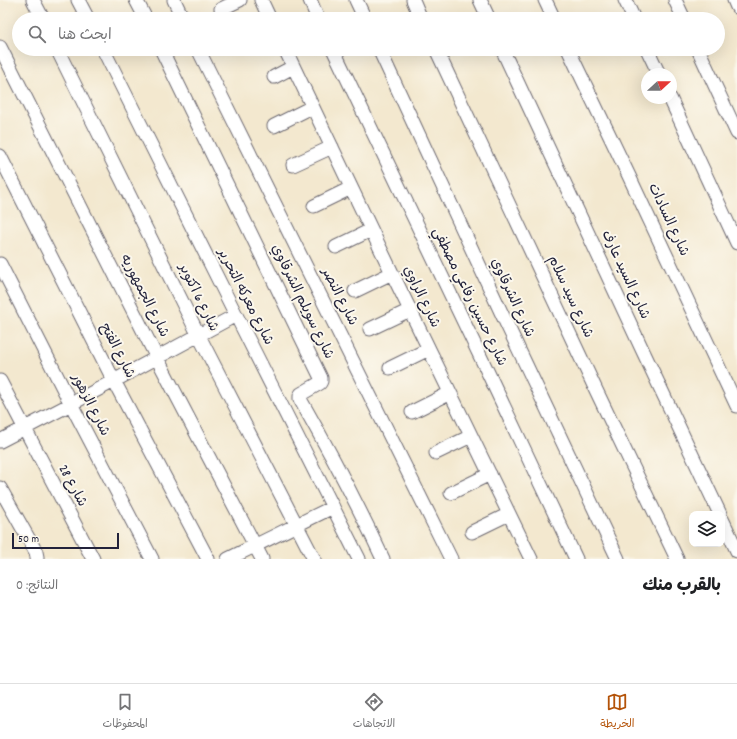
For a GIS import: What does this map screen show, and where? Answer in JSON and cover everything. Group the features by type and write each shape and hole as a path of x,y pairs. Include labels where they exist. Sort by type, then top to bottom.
{"street":[{"path":"33,0 39,12"},
{"path":"78,0 84,12"},
{"path":"136,0 142,12"},
{"path":"174,0 180,12"},
{"path":"221,9 240,0"},
{"path":"261,0 267,12"},
{"path":"310,0 315,12"},
{"path":"356,0 362,12"},
{"path":"412,0 418,12"},
{"path":"480,0 486,12"},
{"path":"545,0 551,12"},
{"path":"625,0 631,12"},
{"path":"675,0 681,12"},
{"path":"734,0 737,7"},
{"name":"شارع الجمهوريه","path":"0,46 157,358 262,559"},
{"name":"شارع 6 اكتوبر","path":"60,56 199,336 314,559"},
{"name":"شارع معركه التحرير","path":"106,56 359,559"},
{"name":"شارع سويلم الشرقاوي","path":"164,56 321,378 320,383 301,394 300,399 355,500 383,559"},
{"name":"شارع النصر","path":"201,56 451,559"},
{"name":"شارع الراوي","path":"288,56 509,514 526,558"},
{"name":"شارع حسين رفاعي مصطفي","path":"335,56 576,559"},
{"name":"شارع الشرقاوي","path":"382,56 618,559"},
{"name":"شارع سيد سلام","path":"439,56 677,559"},
{"name":"شارع السيد عارف","path":"505,56 719,511"},
{"name":"شارع السادات","path":"571,56 630,176 737,406"},
{"path":"650,56 656,68"},
{"path":"701,56 737,133"},
{"path":"274,77 293,67"},
{"path":"673,104 737,243"},
{"path":"274,126 312,107"},
{"path":"293,166 332,147"},
{"name":"شارع الفتح","path":"0,156 114,381 208,559"},
{"path":"314,206 351,188"},
{"path":"336,247 371,230"},
{"name":"شارع الزهور","path":"0,264 152,559"},
{"path":"355,291 392,273"},
{"path":"370,329 410,310"},
{"path":"0,441 236,315"},
{"path":"390,368 429,349"},
{"name":"شارع 28","path":"0,382 92,559"},
{"path":"412,412 450,393"},
{"path":"436,453 471,436"},
{"path":"451,493 490,474"},
{"path":"0,488 36,552 38,557 37,559"},
{"path":"228,559 333,507"},
{"path":"472,532 509,514"},
{"path":"725,525 737,551"}]}
